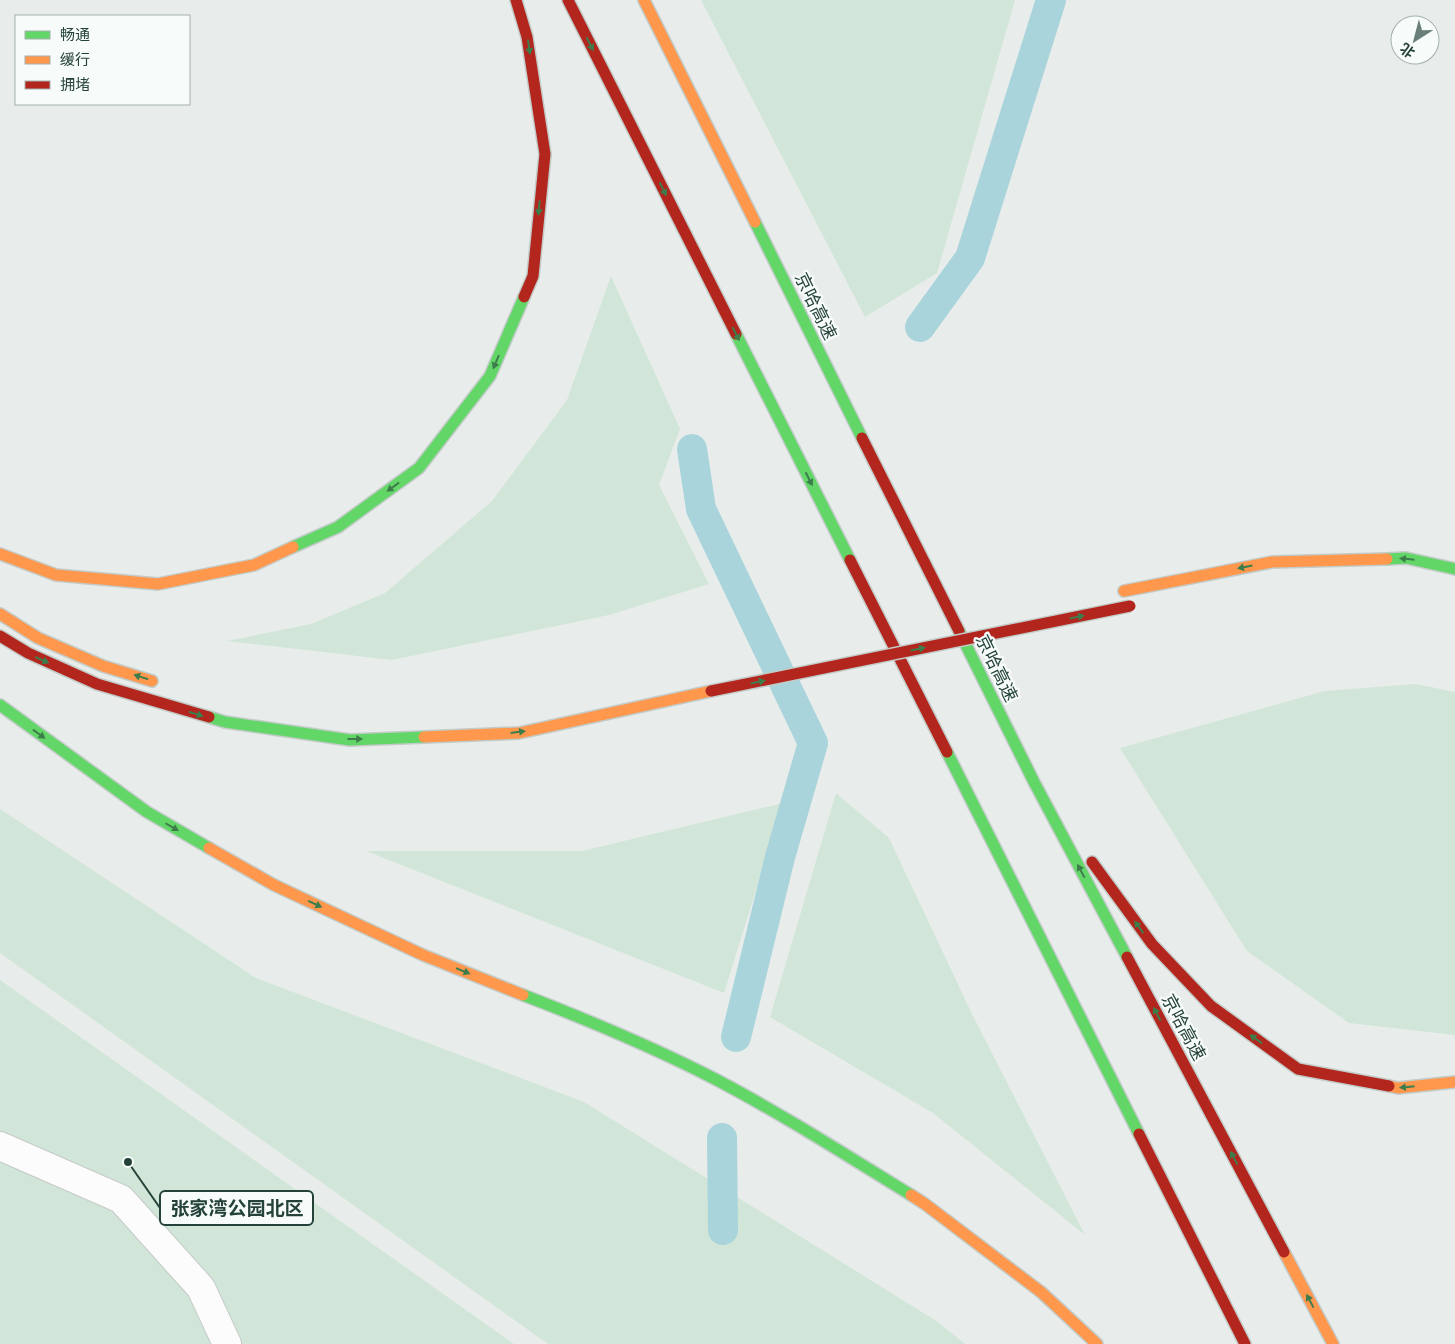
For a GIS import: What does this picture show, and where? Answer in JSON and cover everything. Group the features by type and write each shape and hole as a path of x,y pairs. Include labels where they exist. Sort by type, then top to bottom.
{"highway":[{"path":"0,554 56,575 158,584 254,565 338,527 419,468 490,376 533,276 544,154 527,37 516,0"},
{"path":"568,0 1245,1344"},
{"name":"京哈高速","path":"644,0 1034,782 1333,1344"},
{"path":"1119,592 1272,562 1406,558 1455,569"},
{"path":"0,636 28,653 97,684 225,722 350,740 519,732 1135,605"},
{"path":"0,614 38,638 103,666 166,686"},
{"path":"949,627 968,623"},
{"path":"880,641 900,637"},
{"path":"0,705 147,812 274,885 423,955 600,1025 714,1079 794,1123 925,1204 1041,1292 1097,1344"},
{"path":"1034,782 1152,944 1211,1006 1298,1069 1398,1088 1455,1082"}],"street":[{"path":"0,1146 121,1199 201,1288 227,1344"}],"green space":[{"path":"701,0 1015,0 937,273 865,317"},
{"path":"611,276 680,429 659,485 709,584 609,615 392,660 227,641 311,624 385,593 492,501 567,400"},
{"path":"1416,684 1455,692 1455,1035 1349,1023 1247,951 1120,748 1325,691"},
{"path":"836,793 889,838 972,1014 1085,1235 933,1113 770,1017"},
{"path":"783,803 724,993 366,851 582,851"},
{"path":"0,809 256,978 584,1102 938,1322 965,1344 548,1344 0,953"},
{"path":"0,980 514,1344 0,1344"}],"waterway":[{"path":"920,327 970,258 1051,0"},
{"path":"692,449 701,509 813,743 780,857 736,1037"},
{"path":"722,1138 723,1230"}],"traffic: fast":[{"path":"755,222 862,438"},
{"path":"293,547 338,527 419,468 490,376 524,297"},
{"path":"736,334 850,560"},
{"path":"1387,559 1406,558 1455,569"},
{"path":"959,631 1034,782 1127,957"},
{"path":"0,705 147,812 209,848"},
{"path":"209,717 225,722 350,740 424,737"},
{"path":"947,752 1139,1134"},
{"path":"523,995 620,1034 715,1079 740,1092 911,1195"}],"traffic: slow":[{"path":"644,0 755,222"},
{"path":"0,554 56,575 158,584 254,565 293,547"},
{"path":"1124,591 1272,562 1387,559"},
{"path":"0,614 38,638 103,666 152,681"},
{"path":"424,737 519,733 711,691"},
{"path":"209,848 274,885 423,955 523,995"},
{"path":"1389,1086 1398,1088 1455,1082"},
{"path":"911,1195 1041,1292 1097,1344"},
{"path":"1284,1252 1333,1344"}],"traffic: jam":[{"path":"516,0 527,37 545,154 533,276 524,297"},
{"path":"568,0 736,334"},
{"path":"862,438 959,631"},
{"path":"850,560 947,752"},
{"path":"711,691 1130,606"},
{"path":"0,636 28,653 97,684 209,717"},
{"path":"1092,862 1152,944 1211,1006 1298,1069 1389,1086"},
{"path":"1127,957 1284,1252"},
{"path":"1139,1134 1245,1344"}],"place":[{"name":"张家湾公园北区","path":"128,1162"}]}
